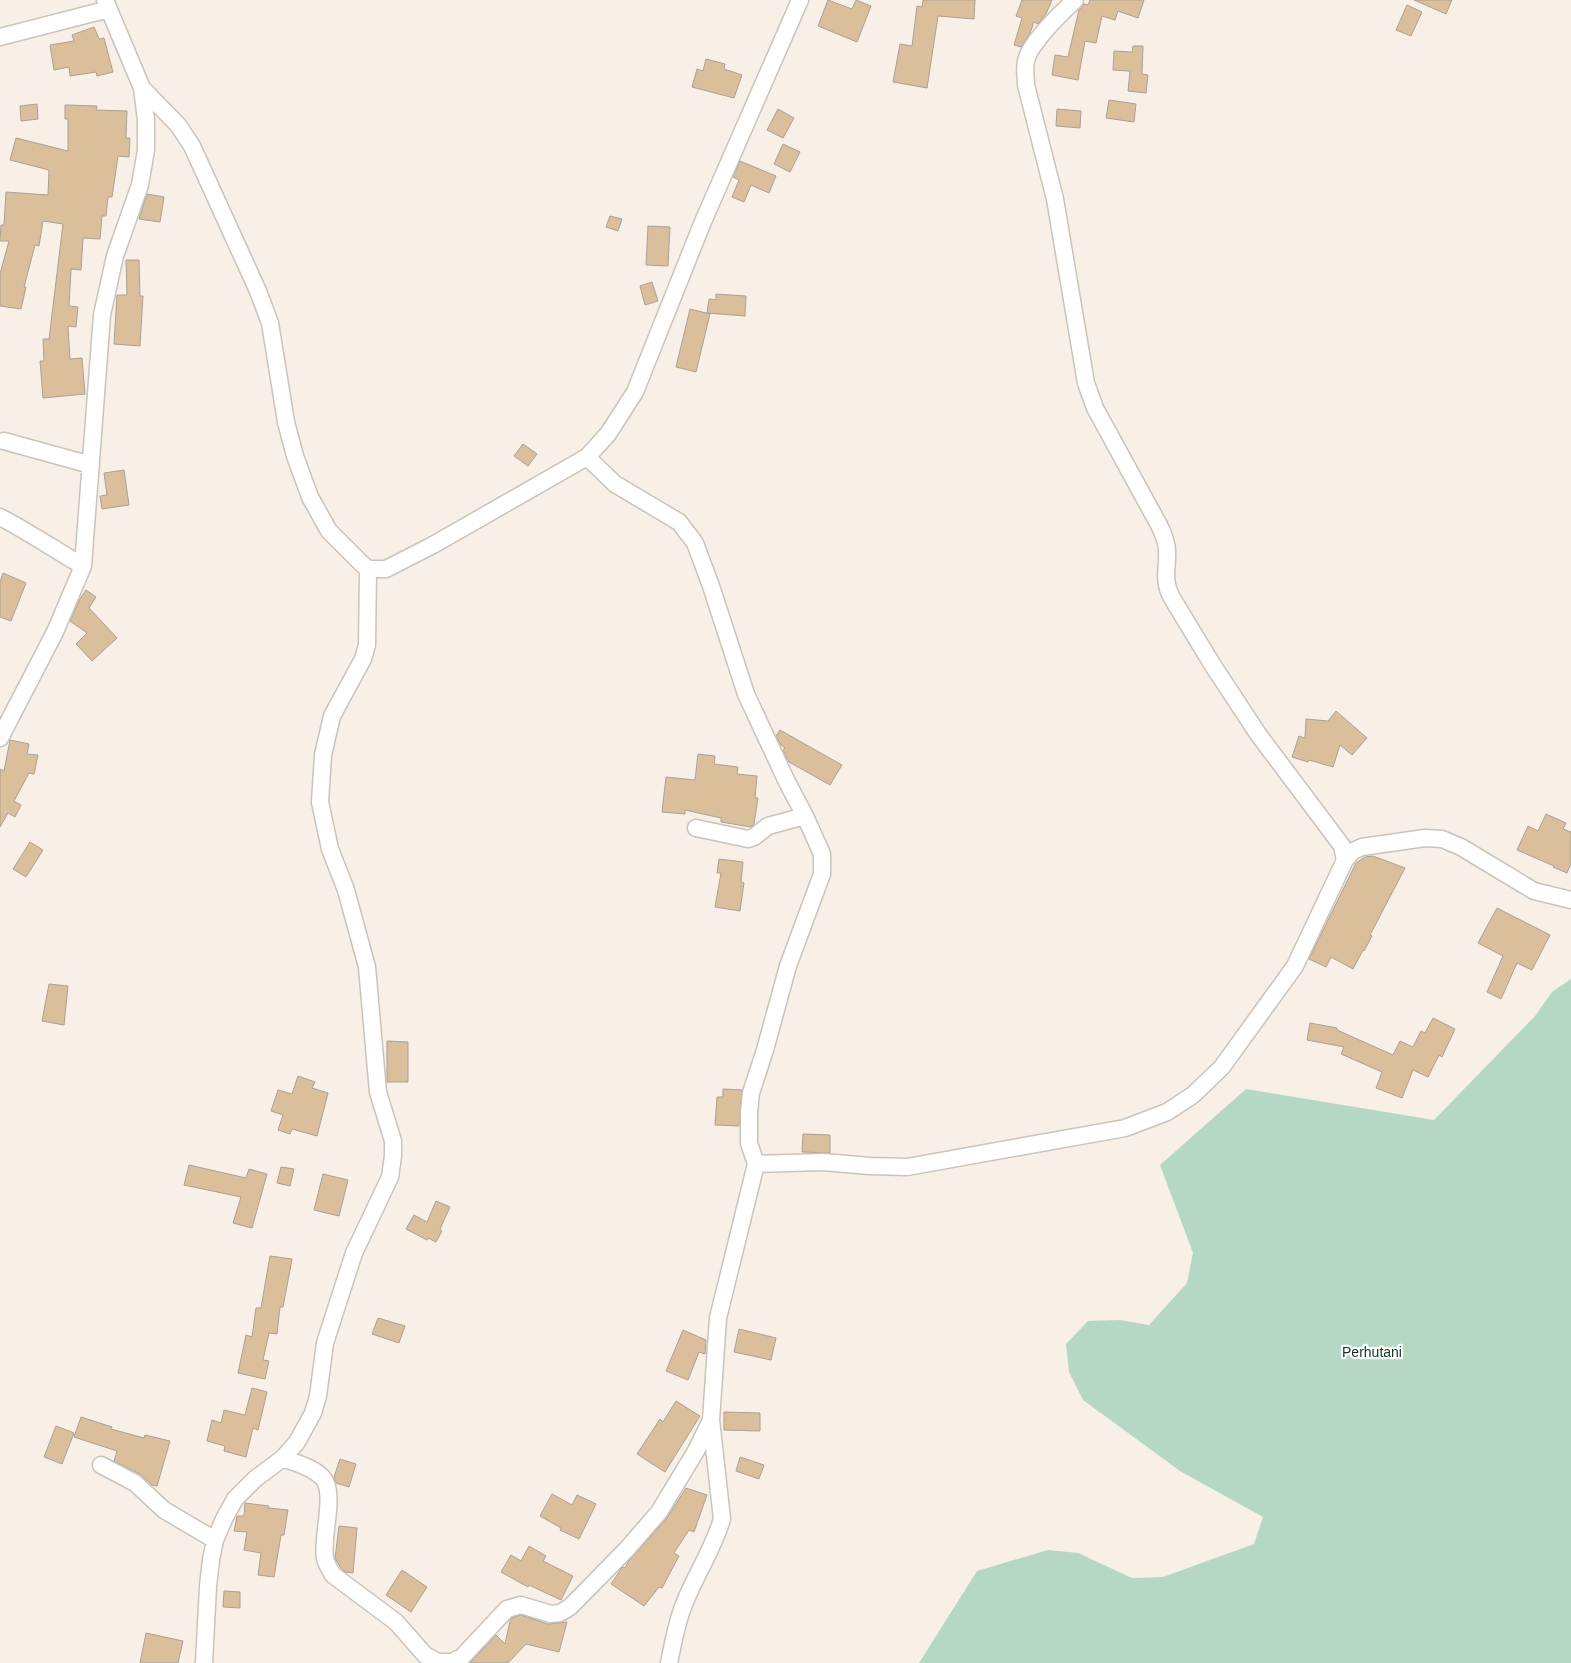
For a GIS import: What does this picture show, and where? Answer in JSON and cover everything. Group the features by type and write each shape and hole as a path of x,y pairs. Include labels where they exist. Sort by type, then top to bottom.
{"street":[{"path":"142,88 178,124 192,146 258,291 270,323 286,422 295,456 310,497 330,531 362,564 368,569 386,569 433,545 586,457 608,434 635,392 702,224 800,0"},
{"path":"1075,0 1031,47 1026,60 1025,75 1055,199 1086,383 1095,408 1164,537 1167,551 1166,580 1172,598 1258,734 1342,846 1345,860"},
{"path":"0,37 107,4 142,88 146,120 146,150 140,185 115,256 102,315 83,566 55,632 0,738"},
{"path":"4,441 91,465"},
{"path":"586,457 615,484 679,522 695,543 746,694 822,854 822,874 788,966 751,1093 749,1143 756,1164 718,1318 711,1420 722,1518 718,1534 683,1606 676,1626 669,1663"},
{"path":"0,517 30,532 83,566"},
{"path":"204,1663 210,1568 215,1540 224,1518 235,1499 256,1479 283,1458 296,1442 313,1413 318,1396 325,1343 354,1253 390,1177 393,1141 378,1092 367,967 346,890 330,848 320,802 323,755 332,716 363,659 367,645 368,569"},
{"path":"696,828 748,839 754,837 768,826 805,816"},
{"path":"756,1164 809,1162 907,1167 1125,1128 1167,1112 1193,1095 1222,1067 1295,966 1345,860 1362,847 1426,838 1442,840 1461,847 1534,891 1571,900"},
{"path":"283,1458 310,1468 322,1476 326,1482 329,1495 324,1542 325,1557 334,1576 396,1622 425,1655 438,1662 452,1662 462,1657 507,1609 521,1605 551,1614 560,1613 570,1607 627,1549 659,1512 696,1451 711,1420"},
{"path":"101,1464 135,1483 164,1510 215,1540"}],"green space":[{"name":"Perhutani","path":"1571,979 1571,1663 919,1663 977,1571 1048,1550 1078,1553 1132,1578 1163,1577 1254,1544 1263,1517 1180,1471 1083,1400 1069,1372 1066,1344 1088,1321 1120,1320 1149,1325 1187,1283 1193,1253 1160,1165 1246,1089 1434,1120 1535,1016 1552,992"}],"building":[{"path":"828,0 852,9 856,0 871,6 857,42 818,26"},
{"path":"923,0 975,0 974,19 938,16 927,88 893,82 900,44 912,46 917,6 922,7"},
{"path":"1022,0 1052,0 1046,14 1038,24 1034,22 1030,33 1021,47 1014,45 1022,18 1016,16"},
{"path":"1090,0 1144,0 1138,18 1118,11 1115,20 1102,16 1096,43 1085,41 1078,80 1052,75 1055,55 1068,57 1079,10 1084,4 1088,5"},
{"path":"1414,0 1452,0 1446,14"},
{"path":"1407,5 1422,12 1411,36 1396,30"},
{"path":"94,27 99,39 104,38 113,72 97,76 96,72 70,76 69,67 54,70 50,45 74,41 72,35"},
{"path":"1133,46 1143,46 1142,74 1148,75 1146,93 1128,91 1130,71 1113,70 1114,51 1132,52"},
{"path":"706,59 725,64 724,69 742,75 734,98 692,87 697,69 703,71"},
{"path":"1109,100 1136,104 1134,122 1106,118"},
{"path":"37,104 38,119 21,121 20,106"},
{"path":"65,105 97,106 96,110 127,111 126,138 130,138 129,157 118,156 112,197 108,197 106,216 102,216 100,239 83,238 81,270 71,269 69,306 78,307 76,327 68,326 70,359 82,358 85,394 43,398 40,361 44,361 43,339 49,339 63,224 43,221 39,246 35,245 24,287 26,287 21,309 0,306 0,274 9,241 0,241 1,225 4,225 6,192 48,195 49,170 10,160 16,138 68,151 68,119 65,119"},
{"path":"778,109 794,118 783,138 767,130"},
{"path":"1057,109 1081,111 1080,128 1056,126"},
{"path":"783,144 800,152 790,172 774,164"},
{"path":"740,161 776,176 769,193 751,185 744,202 732,197 739,180 733,177"},
{"path":"147,194 164,197 160,222 139,219"},
{"path":"610,216 622,219 618,231 606,227"},
{"path":"648,226 670,227 668,266 646,265"},
{"path":"126,260 139,260 140,296 143,296 140,346 114,344 117,295 127,295"},
{"path":"652,282 658,301 645,305 640,286"},
{"path":"716,294 746,296 745,316 707,313 709,299 716,300"},
{"path":"690,309 710,314 696,372 676,367"},
{"path":"523,444 537,454 528,466 514,456"},
{"path":"124,470 129,505 102,509 100,496 107,495 104,473"},
{"path":"3,573 26,583 11,621 0,617 0,582"},
{"path":"86,590 96,597 89,608 117,638 92,661 76,644 87,633 70,621"},
{"path":"1336,711 1367,738 1352,755 1340,745 1333,767 1292,757 1299,736 1305,738 1306,719 1328,721"},
{"path":"780,730 842,765 830,785 789,762 783,750 785,748 776,736"},
{"path":"10,740 29,744 27,754 38,755 34,774 29,773 14,801 21,805 15,817 8,813 0,827 0,769 4,771"},
{"path":"698,754 715,756 714,764 738,767 737,774 757,776 755,798 758,798 754,824 751,827 721,822 721,818 685,810 685,814 662,812 666,777 695,780"},
{"path":"1546,814 1566,823 1563,829 1571,832 1571,863 1567,873 1517,850 1528,826 1538,831"},
{"path":"30,842 43,850 26,877 13,869"},
{"path":"1373,856 1405,868 1370,935 1372,936 1353,969 1331,957 1326,967 1309,959 1356,863 1365,857"},
{"path":"719,859 743,862 741,882 744,883 740,911 715,907 721,873 717,873"},
{"path":"1497,908 1550,935 1532,970 1517,963 1501,999 1487,992 1503,956 1478,943"},
{"path":"49,984 68,986 64,1025 42,1021"},
{"path":"1433,1018 1455,1029 1442,1057 1439,1055 1428,1077 1413,1070 1402,1098 1376,1088 1382,1072 1341,1054 1344,1047 1307,1040 1310,1023 1337,1028 1337,1030 1393,1055 1400,1041 1413,1047 1421,1031 1425,1033"},
{"path":"387,1041 408,1042 408,1082 387,1082"},
{"path":"298,1076 315,1082 312,1088 328,1093 317,1136 292,1129 290,1134 278,1130 283,1115 271,1111 278,1090 292,1094"},
{"path":"723,1089 742,1090 739,1126 715,1125 717,1097 723,1097"},
{"path":"803,1134 830,1135 830,1153 802,1152"},
{"path":"189,1165 246,1178 249,1169 267,1174 252,1228 233,1223 241,1197 184,1185"},
{"path":"281,1167 294,1169 290,1186 277,1183"},
{"path":"323,1174 348,1180 339,1216 314,1210"},
{"path":"436,1201 450,1207 436,1242 428,1238 427,1240 406,1229 414,1215 427,1222"},
{"path":"270,1256 292,1259 283,1307 280,1307 277,1334 269,1333 263,1360 269,1361 265,1379 238,1373 246,1335 252,1337 256,1308 261,1308"},
{"path":"378,1318 405,1326 399,1343 372,1334"},
{"path":"739,1329 776,1338 771,1360 734,1352"},
{"path":"683,1330 706,1340 705,1354 699,1352 688,1380 666,1371"},
{"path":"252,1388 267,1392 258,1430 253,1428 246,1457 224,1451 225,1446 207,1441 212,1420 221,1423 224,1410 245,1415"},
{"path":"676,1401 700,1416 665,1472 637,1454 660,1419 663,1422"},
{"path":"724,1412 760,1413 760,1431 724,1430"},
{"path":"81,1417 112,1427 111,1429 144,1438 145,1435 170,1441 157,1486 152,1485 140,1474 114,1461 117,1451 74,1437"},
{"path":"56,1426 74,1433 62,1464 44,1457"},
{"path":"740,1457 764,1465 759,1479 736,1471"},
{"path":"340,1459 356,1464 349,1487 336,1483 334,1477"},
{"path":"686,1488 707,1495 694,1532 689,1530 674,1553 679,1556 662,1588 659,1587 644,1606 611,1584 621,1569 625,1568 628,1562 667,1518"},
{"path":"552,1494 572,1505 577,1495 596,1504 579,1539 560,1530 561,1528 540,1516"},
{"path":"245,1503 288,1510 284,1535 281,1535 274,1577 258,1575 261,1553 244,1550 247,1532 234,1531 237,1516 244,1516"},
{"path":"339,1526 357,1528 353,1573 345,1572 335,1558"},
{"path":"529,1546 546,1556 543,1561 573,1576 561,1600 529,1585 528,1587 501,1572 511,1555 521,1561"},
{"path":"402,1570 427,1587 411,1612 386,1595"},
{"path":"224,1591 240,1592 240,1608 223,1607"},
{"path":"521,1615 548,1624 567,1622 559,1652 526,1644 508,1663 470,1663 496,1635 505,1644 510,1621 512,1618"},
{"path":"146,1633 183,1641 178,1663 140,1663"}]}
